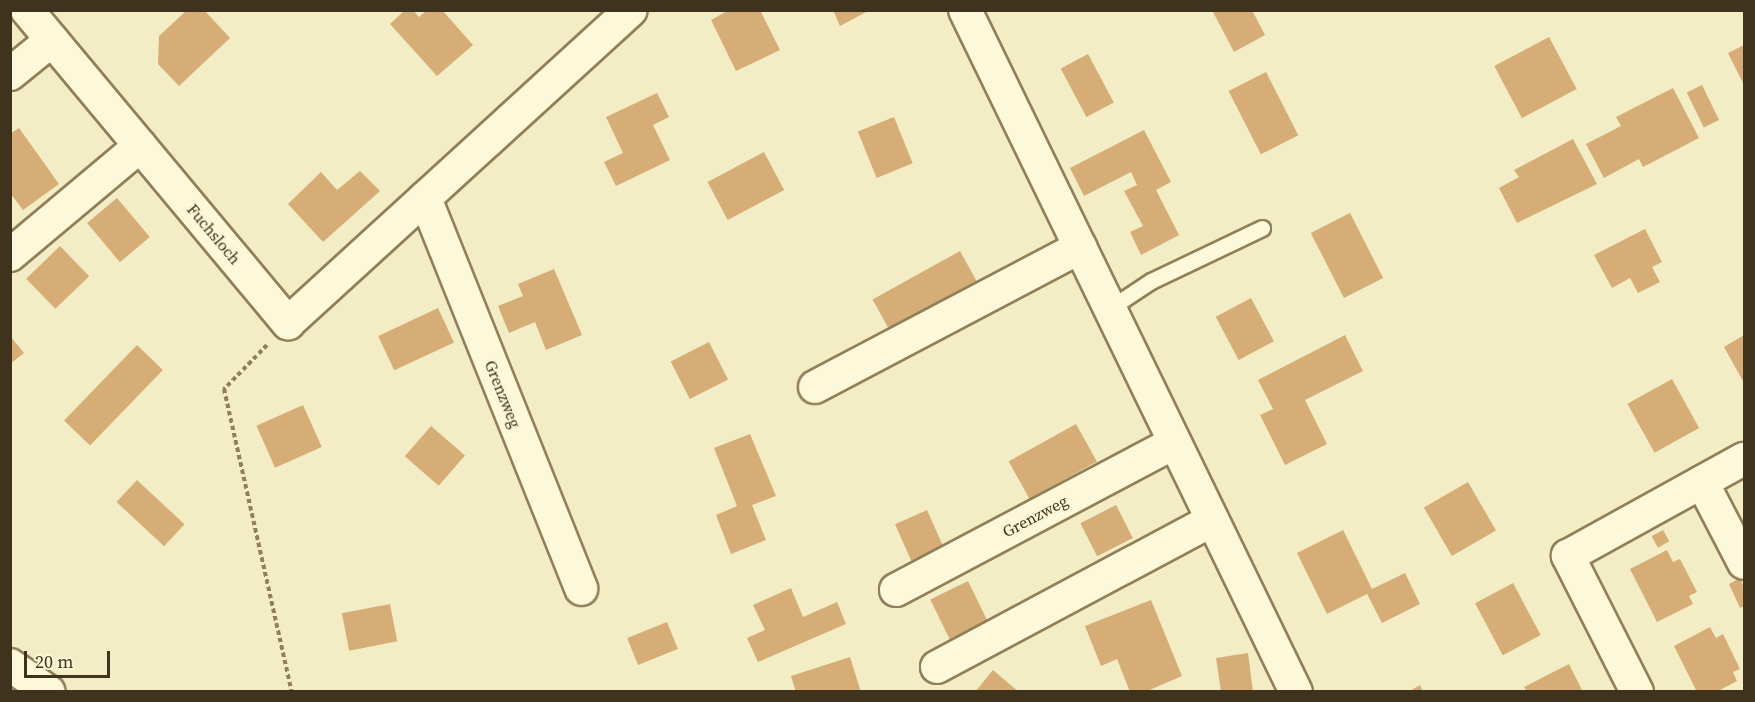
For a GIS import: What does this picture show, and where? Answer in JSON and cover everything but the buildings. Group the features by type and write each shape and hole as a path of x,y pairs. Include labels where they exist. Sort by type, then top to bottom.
{"street":[{"name":"Fuchsloch","path":"27,10 288,323"},
{"path":"288,323 631,10"},
{"path":"965,10 1296,692"},
{"path":"10,74 52,40"},
{"path":"10,255 140,146"},
{"name":"Grenzweg","path":"425,198 581,589"},
{"path":"815,387 1080,247"},
{"name":"Grenzweg","path":"896,590 1174,443"},
{"path":"1637,692 1568,556 1744,459"},
{"path":"1702,482 1744,563"},
{"path":"938,667 1212,520"},
{"path":"10,665 49,692"}],"lane":[{"path":"1110,308 1151,281 1262,228"}],"path":[{"path":"288,323 224,389 292,692"}]}
